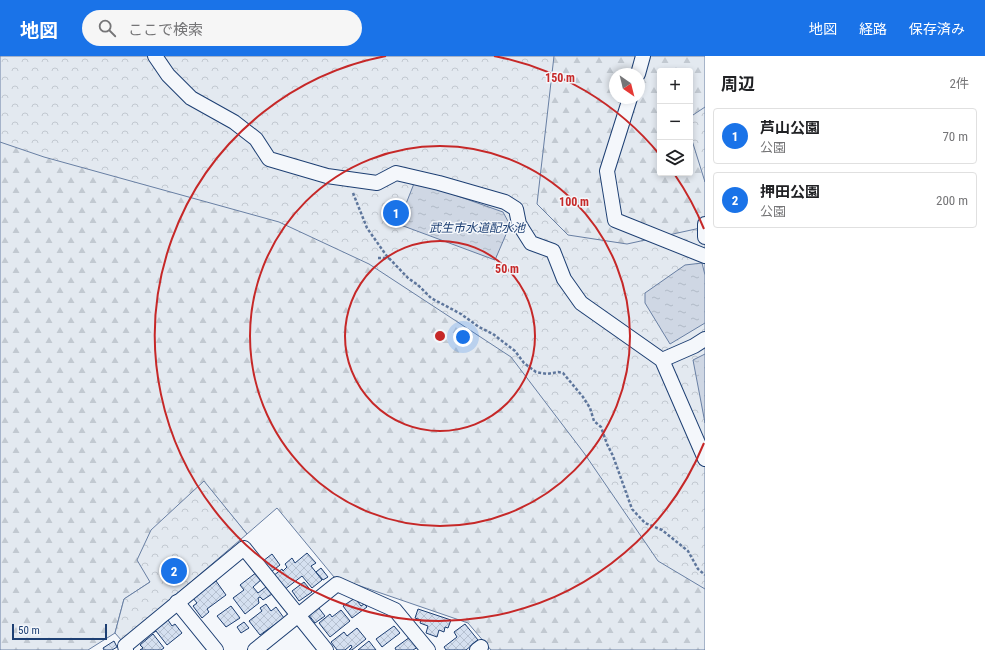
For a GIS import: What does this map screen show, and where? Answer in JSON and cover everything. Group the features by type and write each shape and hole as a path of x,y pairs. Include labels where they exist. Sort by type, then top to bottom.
{"street":[{"path":"155,56 168,75 191,98 234,122 256,139 269,159 327,176 376,183 396,172 505,202 516,209 519,224 531,243 552,250 564,279 581,303 662,360 705,459"},
{"path":"640,68 643,56"},
{"path":"628,104 607,171 615,220 705,256"},
{"path":"705,224 705,237"},
{"path":"662,360 694,346 705,339"},
{"path":"126,650 124,646 244,548 326,650"},
{"path":"255,650 337,584 395,610 428,650"},
{"path":"177,602 216,650"}],"path":[{"path":"347,179 367,228 389,258 408,278 418,285 431,298 493,334 515,351 524,363 536,372 547,374 558,372 563,373 583,397 590,408 594,421 601,427 632,509 645,523 662,530 688,551 698,569 705,575"},
{"path":"378,258 389,258"}],"green space":[{"path":"0,56 705,56 705,650 491,650 468,623 334,577 277,508 247,534 204,482 150,582 124,599 115,633 88,650 0,650"},
{"path":"0,56 554,56 537,204 568,235 627,244 705,227 705,589 658,561 584,453 511,357 369,264 279,222 44,157 0,142"},
{"path":"705,107 705,182 693,144 693,115"},
{"path":"204,481 247,534 122,641 115,633 124,599 150,582 137,560 151,530"}],"water":[{"name":"武生市水道配水池","path":"415,181 503,212 510,225 495,260 398,224"},
{"path":"702,263 705,275 705,323 670,344 645,303 645,293 685,265"},
{"path":"705,354 705,423 693,360"}],"building":[{"path":"307,553 316,563 311,566 322,580 312,588 302,576 284,590 273,576 282,569 283,571 287,567 285,564 292,558 295,563"},
{"path":"272,554 280,565 271,572 263,561"},
{"path":"321,568 328,577 323,580 316,572"},
{"path":"257,572 262,579 253,587 258,593 266,587 272,594 263,600 260,597 258,598 259,603 245,614 233,598 244,590 240,585"},
{"path":"216,581 226,595 207,609 209,612 202,618 193,606 197,603 193,598"},
{"path":"304,582 312,592 299,601 292,591"},
{"path":"355,598 361,606 364,604 367,607 352,618 343,606"},
{"path":"266,604 271,611 276,607 284,618 260,635 249,621 262,611 260,608"},
{"path":"231,606 240,618 226,627 217,616"},
{"path":"318,607 325,616 315,623 308,614"},
{"path":"418,609 451,620 448,628 445,627 444,632 439,630 437,637 426,633 428,626 420,623 421,620 415,618"},
{"path":"341,610 350,621 330,637 319,623 330,614 332,617"},
{"path":"159,620 163,624 168,620 172,626 175,624 182,633 167,645 156,631 153,633 149,627"},
{"path":"244,622 249,628 241,633 237,627"},
{"path":"465,624 478,640 466,650 446,650 444,647 457,637 454,632"},
{"path":"394,626 400,633 382,647 376,639"},
{"path":"357,628 366,639 352,650 349,650 352,647 351,645 345,650 337,650 331,642 344,632 347,636"},
{"path":"153,634 164,648 161,650 140,650 143,648 140,645"},
{"path":"410,637 418,647 413,650 396,650 395,648"},
{"path":"114,641 117,647 112,650 104,650 103,648"},
{"path":"369,641 376,650 358,650"}],"place":[{"name":"芦山公園","path":"396,213"},
{"name":"押田公園","path":"174,571"}]}
